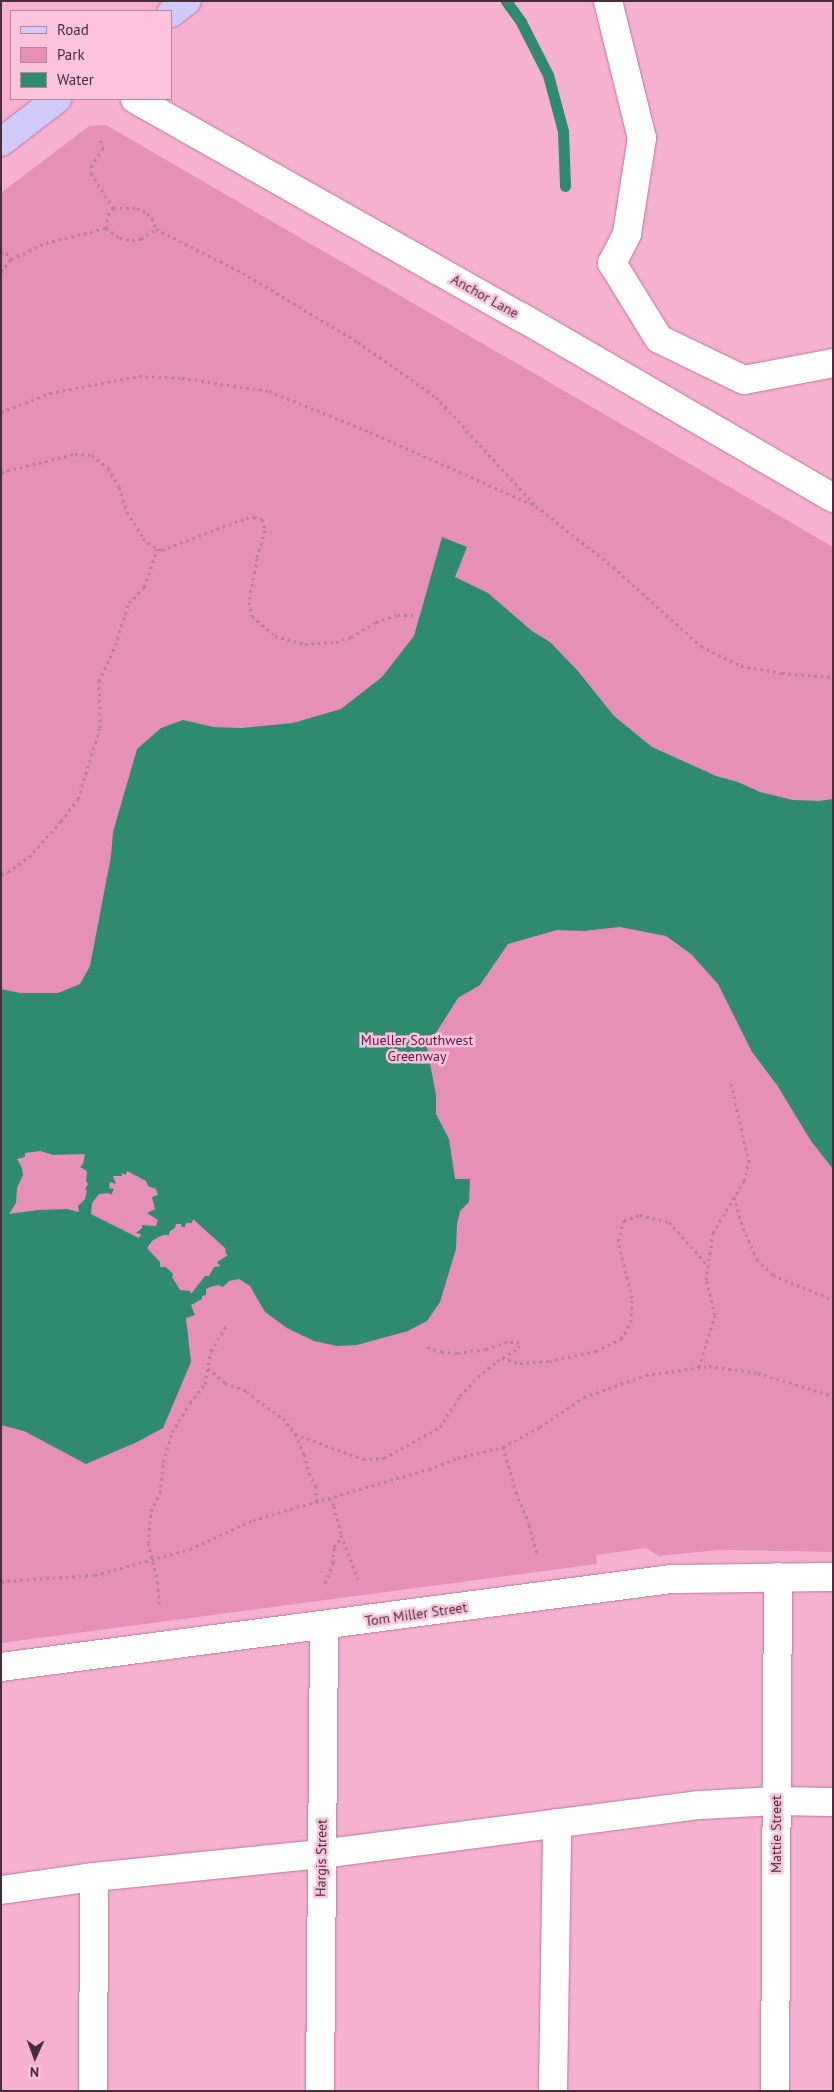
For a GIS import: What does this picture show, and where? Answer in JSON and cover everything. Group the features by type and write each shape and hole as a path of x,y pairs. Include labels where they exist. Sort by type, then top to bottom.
{"main road":[{"path":"172,11 187,1"},
{"path":"1,142 56,100"}],"street":[{"path":"608,1 642,138 627,234 612,262 659,339 744,380 833,363"},
{"name":"Anchor Lane","path":"137,100 521,317 833,498"},
{"name":"Mattie Street","path":"775,2091 778,1577"},
{"name":"Tom Miller Street","path":"1,1667 671,1579 833,1577"},
{"name":"Hargis Street","path":"320,2091 324,1626"},
{"path":"1,1890 94,1878 321,1854 700,1805 776,1800 833,1802"},
{"path":"553,2091 557,1823"},
{"path":"93,2091 94,1878"}],"path":[{"path":"100,140 103,148 92,165 91,173 113,208"},
{"path":"106,228 108,215 113,208"},
{"path":"113,208 137,208 147,213 152,218 156,229 276,292 358,342 436,397 536,506 613,567 701,646 741,666 782,673 833,677"},
{"path":"1,272 11,259 46,243 106,228 120,238 141,240 156,229"},
{"path":"1,253 6,252 11,259"},
{"path":"1,412 50,393 139,376 182,378 231,384 269,391 370,432 536,506"},
{"path":"1,472 75,454 92,455 108,468 116,481 127,512 143,538 162,550 246,518 262,519 265,530 248,602 252,616 261,626 275,636 305,644 336,642 351,637 376,622 398,615 415,615"},
{"path":"1,874 8,872 29,856 62,821 78,799 100,728 99,681 113,651 128,603 144,587 158,548"},
{"path":"699,1366 715,1315 706,1280 713,1233 744,1181 749,1162 731,1084"},
{"path":"734,1196 743,1228 757,1259 773,1275 833,1300"},
{"path":"501,1358 520,1363 549,1361 596,1351 620,1339 631,1322 632,1298 618,1241 624,1220 640,1215 669,1222 708,1266"},
{"path":"159,1604 158,1583 148,1543 151,1511 160,1493 163,1462 172,1432 205,1384 211,1352 226,1326"},
{"path":"295,1434 363,1459 384,1458 440,1427 460,1396 478,1377 501,1358 519,1348 519,1342 507,1342 486,1349 457,1354 442,1352 424,1346"},
{"path":"1,1582 95,1575 153,1561 190,1549 253,1520 429,1469 458,1458 503,1447 540,1428 584,1397 646,1375 709,1366 758,1372 833,1396"},
{"path":"208,1368 225,1383 247,1391 284,1418 295,1434 316,1486 317,1501"},
{"path":"503,1447 516,1492 530,1525 537,1555"},
{"path":"329,1498 334,1506 342,1537 358,1578"},
{"path":"325,1583 333,1562 334,1547 342,1537"}],"green space":[{"name":"Mueller Southwest Greenway","path":"106,125 833,547 833,1552 718,1550 659,1556 646,1548 596,1555 597,1564 1,1643 1,193 89,126"}],"water":[{"path":"442,537 467,547 455,577 488,593 532,631 550,642 577,670 614,716 652,747 716,776 738,782 760,792 793,800 819,801 833,799 833,1169 811,1141 777,1085 752,1052 718,984 691,954 666,936 620,927 583,931 557,930 508,944 480,985 458,998 427,1047 436,1095 436,1114 449,1139 455,1179 470,1179 469,1202 460,1211 457,1224 456,1249 440,1302 427,1321 408,1331 357,1345 337,1346 314,1341 287,1328 265,1312 250,1286 239,1279 229,1281 223,1287 218,1285 210,1287 206,1289 206,1295 202,1296 202,1299 191,1305 195,1315 186,1318 191,1362 163,1428 137,1442 86,1464 24,1431 1,1425 1,989 20,993 58,993 80,984 90,966 111,856 113,832 137,749 161,728 183,720 213,727 241,728 293,723 341,709 382,677 414,636","holes":["40,1151 53,1155 85,1154 83,1164 80,1167 87,1171 86,1181 88,1184 85,1189 87,1190 85,1199 78,1206 79,1212 67,1209 9,1214 16,1203 17,1188 23,1175 22,1168 17,1159 25,1157 25,1153","127,1171 146,1181 148,1186 156,1189 158,1195 152,1197 155,1209 147,1213 158,1220 156,1226 142,1225 142,1228 136,1233 141,1234 139,1238 91,1214 92,1203 99,1194 109,1193 111,1195 114,1189 109,1188 110,1182 116,1184 113,1176 122,1176 122,1173 126,1175","193,1219 225,1248 228,1255 217,1262 220,1266 214,1267 209,1276 205,1276 191,1294 190,1291 180,1290 172,1277 173,1274 166,1267 160,1267 160,1262 147,1248 153,1240 163,1235 169,1235 176,1224 181,1224 182,1227 185,1227 186,1223 192,1223"]}],"waterway":[{"path":"506,1 521,22 548,75 563,131 565,186"}]}
